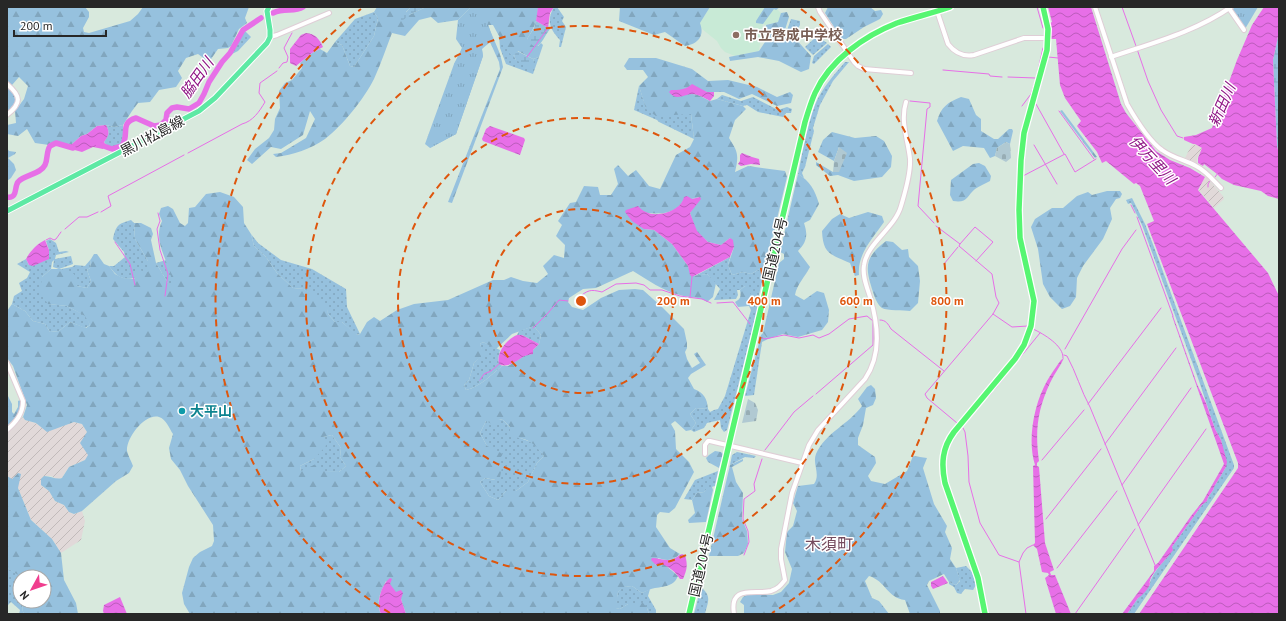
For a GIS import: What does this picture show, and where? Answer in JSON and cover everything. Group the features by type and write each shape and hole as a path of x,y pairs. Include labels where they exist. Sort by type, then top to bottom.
{"highway":[{"name":"国道204号","path":"689,614 805,122 812,101 820,84 831,69 848,52 890,26 936,8 950,7"},
{"path":"985,614 978,578 945,483 943,452 954,432 1016,359 1032,326 1034,310 1032,291 1022,250 1018,224 1021,160 1024,133 1045,58 1048,38 1047,19 1043,7"}],"main road":[{"path":"269,7 267,11 270,37"},
{"name":"黒川松島線","path":"7,211 199,111 215,98 267,43 270,37"}],"street":[{"path":"818,7 854,62 860,68 911,73"},
{"path":"1095,7 1131,112 1151,139 1164,152 1200,168 1221,188"},
{"path":"936,8 948,44 959,54 970,56 1024,38 1048,38"},
{"path":"1111,57 1197,28 1229,8 1244,30"},
{"path":"270,37 277,36 329,13"},
{"path":"7,84 17,94 18,102 17,106 7,115"},
{"path":"734,614 733,605 736,598 742,593 748,591 769,592 776,589 785,580 781,559 781,549 792,493 802,463 813,437 866,379 872,370 877,339 877,324 863,270 864,263 871,248 892,223 900,207 910,164 905,133 904,108 906,102"},
{"path":"7,363 23,407 18,420 7,430"},
{"path":"705,454 705,445 708,441 802,463"}],"shaded area":[{"name":"市立啓成中学校","path":"710,7 778,7 777,9 781,13 778,22 766,25 763,24 759,51 735,56 725,52 717,41 702,29 700,23"},
{"path":"1194,144 1202,148 1197,158 1197,163 1185,158 1191,146"},
{"path":"1206,177 1224,199 1214,208 1199,190 1203,180"},
{"path":"23,417 25,420 36,423 47,431 74,422 82,424 87,432 84,439 89,456 85,460 69,467 62,478 57,479 51,476 44,476 41,479 41,485 49,491 55,501 64,505 69,512 74,514 82,511 85,521 81,540 61,553 52,539 31,520 18,488 7,476 7,434"}],"green space":[{"path":"7,7 85,7 89,12 89,17 83,28 84,32 89,33 130,21 143,7 249,7 245,18 247,23 239,29 231,46 228,48 218,49 209,62 198,54 186,58 178,71 182,78 176,87 159,90 150,102 138,103 123,125 114,127 106,125 97,126 67,146 56,142 49,145 35,143 27,129 18,136 7,134 7,125 16,123 15,111 24,99 28,86 19,77 12,85 16,104 7,112"},
{"path":"377,7 411,7 406,12 409,15 426,7 471,7 458,20 438,23 431,17 419,20 405,36 392,33 377,73 365,95 346,119 325,139 308,149 289,155 276,157 273,154 281,153 306,138 315,119 310,111 303,135 281,149 271,147 252,164 247,160 255,149 269,138 274,130 275,119 280,108 279,91 285,83 292,80 302,68 300,63 312,53 320,49 327,53 335,42 342,45 350,66 354,67 374,36 378,18 374,12"},
{"path":"411,7 426,7 409,15 402,21 400,19"},
{"path":"471,7 477,8 488,24 492,36 481,44 483,56 456,134 430,148 425,144 454,64 462,48 456,39 458,20"},
{"path":"474,7 538,7 535,24 527,39 538,46 541,43 543,45 539,57 533,59 518,51 514,56 510,54 506,44 499,36 493,25 488,25 499,51 503,67 452,203 448,202 500,69 499,62 490,42 482,49 483,56 456,134 430,148 461,67 454,64 459,56 477,8"},
{"path":"554,7 557,7 564,17 562,21 566,27 561,47 559,47 560,40 550,25 550,17"},
{"path":"620,7 710,7 700,23 702,32 699,39 690,45 685,46 665,32 654,35 619,21"},
{"path":"765,7 780,7 776,10 774,9 763,24 756,23 756,21"},
{"path":"828,7 870,7 875,11 881,10 883,14 880,19 864,27 846,39 842,39 825,13"},
{"path":"1235,7 1258,7 1245,29 1231,10"},
{"path":"374,12 378,18 374,36 354,67 350,66 342,45 335,42 355,19"},
{"path":"787,12 789,17 784,33 794,37 811,56 809,69 801,72 779,61 758,57 730,61 729,57 759,51 767,39 766,25 778,22 781,13"},
{"path":"791,19 800,21 800,25 794,36 786,33"},
{"path":"536,21 548,28 549,25 550,29 542,42 535,47 528,42 527,39 534,28"},
{"path":"245,31 251,37 238,51 230,55"},
{"path":"1279,32 1279,154 1277,146 1273,60"},
{"path":"499,36 507,44 510,53 516,60 534,61 533,59 539,57 533,74 506,64 500,48"},
{"path":"817,36 827,43 813,55 805,47"},
{"path":"828,44 831,47 814,64 812,63 814,56"},
{"path":"517,51 533,59 533,66 529,68 516,60 514,56"},
{"path":"629,58 656,58 692,69 708,81 728,80 757,87 777,97 790,92 793,95 791,103 777,106 752,94 739,99 724,92 707,92 690,87 682,90 671,90 698,95 710,101 717,99 743,106 746,109 735,120 729,138 737,154 735,172 748,166 785,171 787,177 776,223 763,267 751,274 743,272 732,275 728,265 734,247 730,238 721,245 708,242 696,231 690,213 700,197 683,201 672,211 647,213 644,229 654,230 672,244 688,266 692,276 707,274 716,283 713,297 707,302 694,297 684,296 668,291 633,271 596,288 583,289 569,298 568,302 572,307 583,310 601,298 619,290 643,290 684,329 687,343 685,352 692,368 700,363 694,354 697,352 706,365 691,374 688,378 694,389 704,396 708,409 696,408 690,414 696,423 691,430 686,431 675,421 671,424 675,431 676,449 689,462 694,472 675,508 669,513 660,512 657,515 656,527 670,548 680,554 670,560 658,558 655,565 664,564 678,576 670,585 651,589 642,593 632,586 624,587 618,592 616,608 620,609 628,604 643,603 649,614 406,614 401,599 386,581 379,601 379,610 381,614 190,614 184,604 182,593 193,558 200,552 212,546 214,541 213,525 188,486 180,470 171,459 169,448 173,434 164,420 159,417 154,417 148,419 137,428 133,433 127,451 133,466 129,473 116,481 82,511 74,514 69,512 64,505 55,501 49,491 41,485 41,479 44,476 58,479 62,478 69,467 85,460 88,455 80,443 87,432 82,424 74,422 47,432 36,423 25,420 23,417 27,405 13,366 7,358 7,311 12,304 25,311 33,321 45,324 50,332 59,331 70,322 86,328 90,325 85,316 67,306 48,304 40,293 42,277 51,269 61,269 74,274 77,286 87,288 91,281 87,270 90,268 91,259 94,254 97,254 104,264 109,266 115,274 123,278 134,279 138,270 148,272 148,261 135,239 134,223 141,223 151,228 153,234 151,240 156,263 168,283 172,283 171,275 160,244 159,229 162,221 159,214 161,208 168,206 173,209 180,223 185,226 188,223 189,208 195,207 206,194 220,192 234,197 243,207 244,223 251,234 254,246 266,257 277,273 293,288 304,289 319,298 327,305 328,314 335,322 342,322 357,335 360,334 367,322 374,317 380,321 397,310 414,304 448,300 493,280 504,280 511,277 537,283 548,274 543,266 554,255 564,258 565,245 556,236 562,225 558,221 570,203 576,202 584,186 598,187 600,195 611,195 618,184 614,169 618,165 628,176 636,170 649,186 660,189 676,155 690,147 694,139 691,114 656,116 646,109 639,86 648,77 643,70 627,70 624,66","holes":["534,326 541,335 539,344 533,350 532,354 526,355 508,366 502,366 481,383 466,390 464,385 469,380 474,363 484,354 480,344 483,342 496,349 512,334","499,419 503,420 510,427 510,437 521,438 530,442 537,447 544,456 537,463 528,482 516,491 506,491 498,500 489,496 480,482 485,478 496,480 500,477 502,467 498,461 503,454 487,446 480,433 486,421 494,425","332,435 341,448 340,457 346,466 339,472 325,471 316,464 301,471 300,466 314,459 326,446 323,437"]},
{"path":"845,62 849,62 833,81 820,105 813,128 814,131 805,167 802,173 804,178 798,174 812,113 825,87"},
{"path":"639,86 646,108 691,114 694,139 634,110"},
{"path":"722,95 741,101 753,97 778,110 787,107 792,109 791,113 786,113 783,117 758,112 747,105 743,106 717,99"},
{"path":"961,97 969,99 976,115 981,119 981,131 994,139 998,139 1009,129 1012,129 1013,131 1010,144 1006,142 997,148 995,156 990,158 984,148 963,146 953,151 937,121 941,112 946,106 952,101"},
{"path":"1062,110 1097,157 1095,158 1060,111"},
{"path":"106,125 114,127 123,125 122,140 116,147 107,145 104,142 108,134"},
{"path":"832,132 855,138 876,136 884,141 892,156 891,167 882,177 854,181 838,175 830,176 816,165 816,162 833,172 839,172 839,147 834,161 818,152 823,140"},
{"path":"1006,142 1010,144 1011,158 1006,162 995,156 997,148"},
{"path":"839,147 847,153 839,172 833,172 834,161"},
{"path":"7,148 9,151 16,152 8,158 14,164 16,170 7,181"},
{"path":"979,163 985,166 991,176 990,181 975,189 966,199 962,201 953,201 950,195 951,180 973,164"},
{"path":"798,174 812,186 819,204 810,220 804,223 806,238 798,251 810,267 799,284 795,295 804,300 817,291 824,293 829,310 828,322 822,330 798,337 783,334 768,339 763,333 779,263 784,259 784,254 780,252"},
{"path":"1107,191 1120,191 1122,194 1120,198 1116,199 1110,208 1112,219 1103,239 1083,266 1077,278 1076,297 1070,306 1062,309 1050,297 1043,284 1038,249 1031,227 1035,219 1052,208 1063,208 1077,196 1088,192 1092,195"},
{"path":"1132,198 1145,224 1154,247 1234,468 1134,614 1127,614 1138,598 1150,585 1153,576 1170,554 1172,547 1202,505 1207,501 1226,467 1221,440 1215,429 1142,225 1131,203 1128,204 1126,200"},
{"path":"868,212 882,216 884,222 863,253 859,267 859,275 855,276 850,263 833,255 826,249 822,231 832,219 840,214 849,218"},
{"path":"131,220 134,223 135,239 148,261 148,272 137,277 127,279 118,276 109,266 114,266 125,257 124,252 113,239 118,226"},
{"path":"776,223 758,299 759,303 727,430 724,432 721,428 720,420 707,423 704,428 694,432 691,430 696,423 690,414 696,408 708,409 710,412 718,409 725,396 751,310 749,306 753,300 745,286 740,290 737,290 738,295 736,299 714,300 720,289 707,274 695,276 730,257 728,265 732,275 743,272 751,274 763,267"},
{"path":"251,234 258,243 281,260 312,269 346,289 347,307 360,334 356,335 342,322 335,322 328,314 326,305 304,289 293,288 277,273 266,257 254,246"},
{"path":"50,239 56,243 59,252 69,252 56,255 55,259 71,256 73,264 59,269 53,267 54,260 52,262 51,269 42,277 49,304 67,306 86,316 90,325 85,328 70,322 59,331 50,332 45,324 33,321 25,311 12,304 14,296 22,291 19,283 27,278 30,272 17,264 26,259 29,265 49,250 46,241"},
{"path":"886,241 893,242 902,250 908,249 909,257 918,266 920,281 918,303 910,311 888,310 882,308 877,303 869,276 868,264 870,258"},
{"path":"91,259 90,268 87,270 91,281 87,288 77,286 61,269 75,265 85,266"},
{"path":"166,260 172,275 173,283 168,283 156,263"},
{"path":"745,286 748,287 753,300 749,306 738,307 735,302 740,297 740,290"},
{"path":"534,326 541,335 539,344 522,335 517,335 519,331"},
{"path":"763,333 768,339 762,342 754,395 745,396 761,335"},
{"path":"483,342 500,350 498,361 502,366 481,383 466,390 464,385 469,380 474,363 483,354 480,344"},
{"path":"871,385 875,389 876,398 873,405 866,408 863,425 858,438 858,445 875,457 876,463 868,476 871,481 885,484 907,471 913,456 927,458 923,468 934,504 947,526 945,532 952,548 950,559 956,568 960,580 956,585 949,582 944,574 929,581 927,585 940,611 940,614 910,614 905,600 894,596 875,578 869,576 865,581 872,598 879,601 889,614 744,614 744,605 740,602 743,597 749,594 773,595 781,592 789,583 792,569 785,552 787,532 793,526 797,511 793,503 798,486 814,484 817,476 815,458 820,447 831,434 851,418 862,406 858,399 867,387"},
{"path":"7,394 12,404 12,412 14,414 18,407 18,401 20,400 20,408 13,421 7,426"},
{"path":"748,399 755,403 758,410 756,421 742,423"},
{"path":"499,419 503,420 520,438 534,443 544,456 537,463 528,482 516,491 506,491 498,500 489,496 480,482 485,478 495,480 487,446 480,433 486,421"},
{"path":"332,435 341,448 340,457 346,466 339,472 301,471 300,466 314,459 323,437"},
{"path":"715,451 723,454 719,468 708,462 706,458"},
{"path":"737,452 756,456 754,458 745,457 730,465 732,455"},
{"path":"743,459 743,461 732,467 736,482 743,493 742,519 747,531 748,544 744,553 738,556 709,556 730,465"},
{"path":"718,471 715,486 708,488 704,492 697,493 692,500 684,499 695,480"},
{"path":"18,473 21,474 18,488 31,520 52,539 61,553 64,580 76,603 78,614 24,614 23,612 22,609 52,609 52,569 12,569 12,571 7,568 7,476 12,479"},
{"path":"708,487 712,487 713,490 706,522 689,523 688,520 695,513 692,500 697,493 704,492"},
{"path":"966,566 972,572 976,585 973,590 965,589 961,594 957,593 949,582 956,585 960,581 956,568"},
{"path":"7,568 12,571 12,603 11,602 7,606"},
{"path":"632,586 642,593 650,589 648,596 656,610 656,614 649,614 647,608 628,604 620,609 615,608 618,592 623,587"},
{"path":"701,587 708,597 705,614 694,614"},
{"path":"19,609 23,609 24,614 19,614"}],"water":[{"path":"538,7 554,7 550,13 548,28 536,21"},
{"name":"伊万里川","path":"1048,7 1091,7 1121,104 1126,113 1156,151 1170,160 1190,168 1205,177 1198,190 1268,273 1279,296 1279,614 1139,614 1238,468 1238,463 1147,224 1154,221 1140,186 1136,183 1134,184 1106,161 1102,163 1097,152 1077,126 1081,121 1065,98 1060,85 1056,39 1051,39 1050,23 1052,22"},
{"name":"新田川","path":"1264,7 1279,7 1279,32 1273,60 1277,146 1279,154 1279,199 1268,196 1261,191 1234,185 1222,179 1204,164 1203,166 1198,163 1198,158 1202,148 1184,140 1184,137 1196,135 1212,128 1237,60 1252,25"},
{"path":"306,33 312,34 316,37 323,47 312,53 296,66 290,63 290,49 301,35"},
{"path":"692,84 707,92 714,92 714,96 710,101 704,97 692,94 675,97 669,92 671,90 685,89"},
{"path":"106,125 108,134 104,142 105,144 103,149 93,147 82,152 67,148 67,146 97,126"},
{"path":"490,126 524,138 525,140 520,155 483,141 482,139 486,129"},
{"path":"742,153 759,159 760,165 751,164 741,166 738,164"},
{"path":"687,196 692,199 700,197 701,199 690,213 697,231 708,242 721,245 730,238 733,240 734,247 730,257 692,277 688,266 672,244 654,230 644,229 632,221 625,212 626,210 638,206 651,214 663,214 678,206 684,197"},
{"path":"45,240 49,250 49,259 33,266 29,265 26,259 37,246"},
{"path":"1172,316 1197,384 1221,440 1227,462 1226,467 1207,501 1202,505 1172,547 1173,550 1151,577 1148,588 1138,598 1127,614 1122,614 1154,571 1154,566 1158,563 1203,501 1224,464"},
{"path":"517,335 522,335 539,344 533,350 533,354 525,356 505,366 499,364 499,355 503,346"},
{"path":"1064,358 1042,403 1037,431 1039,461 1037,466 1039,467 1045,543 1054,570 1050,572 1051,575 1055,575 1071,614 1056,614 1045,578 1049,575 1048,573 1042,572 1037,549 1033,545 1035,543 1033,466 1035,465 1032,434 1035,411 1042,390 1054,370"},
{"path":"682,554 685,555 687,565 683,579 680,579 673,570 663,565 656,565 651,560 652,558 671,560"},
{"path":"943,576 948,583 933,589 931,582"},
{"path":"390,578 392,579 390,584 396,592 401,590 403,593 401,599 406,614 381,614 379,605 380,594 384,585"},
{"path":"120,597 127,614 104,614 104,605"}],"waterway":[{"name":"脇田川","path":"273,13 281,10 296,10 303,7"},
{"path":"1037,7 1043,28"},
{"path":"1122,7 1136,46"},
{"name":"脇田川","path":"98,144 112,149 122,146 126,126 131,120 136,118 154,126 161,125 166,120 167,113 172,108 177,107 189,109 199,103 209,82 222,62 230,53 243,30 261,18"},
{"path":"527,57 548,28"},
{"path":"279,68 283,63 287,62 288,57 284,48 292,33"},
{"path":"1036,79 1043,48"},
{"path":"1137,49 1148,81 1161,110 1177,136 1183,138"},
{"path":"1048,57 1058,58"},
{"path":"943,70 989,74 990,76 1002,77"},
{"path":"188,153 253,118 265,102 259,93 260,83 277,71"},
{"path":"1008,77 1035,78"},
{"path":"1022,106 1031,94 1035,82"},
{"path":"910,101 930,103 930,107 927,109 918,206 934,223"},
{"path":"1036,104 1064,154"},
{"path":"1059,111 1094,159"},
{"name":"脇田川","path":"7,197 13,196 17,184 21,179 36,173 43,168 46,163 50,146 56,143 73,148"},
{"path":"1034,145 1057,184"},
{"path":"1023,176 1065,154 1075,172 1096,159"},
{"path":"101,212 111,206 108,196 184,155"},
{"path":"1215,177 1218,173"},
{"path":"1208,187 1210,181"},
{"path":"1131,205 1135,213"},
{"path":"65,229 79,217 87,217 98,212"},
{"path":"158,213 160,221 157,229 160,250 168,274 165,296"},
{"path":"1137,217 1173,316"},
{"path":"936,226 960,244 959,246 992,274 996,297 999,303 993,314 925,394 927,398 957,423"},
{"path":"960,244 975,227 993,242 976,261"},
{"path":"1065,349 1122,249 1136,230"},
{"path":"46,240 50,238 54,240 56,239 61,232"},
{"path":"115,242 130,264 135,285"},
{"path":"944,264 958,247"},
{"path":"690,297 692,277"},
{"path":"578,298 589,291 602,292 616,284 636,283 644,285 650,290 662,290 680,296 702,299 711,303"},
{"path":"533,328 559,300 568,301"},
{"path":"717,303 733,302 750,324"},
{"path":"1088,404 1161,308"},
{"path":"993,314 1012,327 1028,326"},
{"path":"762,338 765,339 784,335 799,338 813,335 819,338 829,334 849,319 867,316 873,321 873,345 816,394"},
{"path":"880,320 888,324 891,329 944,371"},
{"path":"1033,329 1048,337 1057,345 1063,358"},
{"path":"1014,365 1040,333"},
{"path":"1105,444 1176,348"},
{"path":"1064,355 1067,356 1090,407 1155,565"},
{"path":"480,380 484,374 491,371 499,364"},
{"path":"994,390 1011,369"},
{"path":"1122,485 1191,388"},
{"path":"988,397 992,392"},
{"path":"765,450 794,412 813,396"},
{"path":"1042,460 1084,410"},
{"path":"963,428 965,432 968,456 969,482 980,523 999,555 1019,562"},
{"path":"1138,525 1206,429"},
{"path":"1046,519 1101,449"},
{"path":"744,555 749,542 748,531 743,519 744,499 755,491 754,484 762,459"},
{"path":"1057,568 1117,491"},
{"path":"1075,614 1135,529"},
{"path":"1026,614 1019,562 1027,548 1033,545"}],"place":[{"name":"市立啓成中学校","path":"736,35"},
{"name":"大平山","path":"182,411"}],"district":[{"name":"木須町","path":"829,544"}]}
